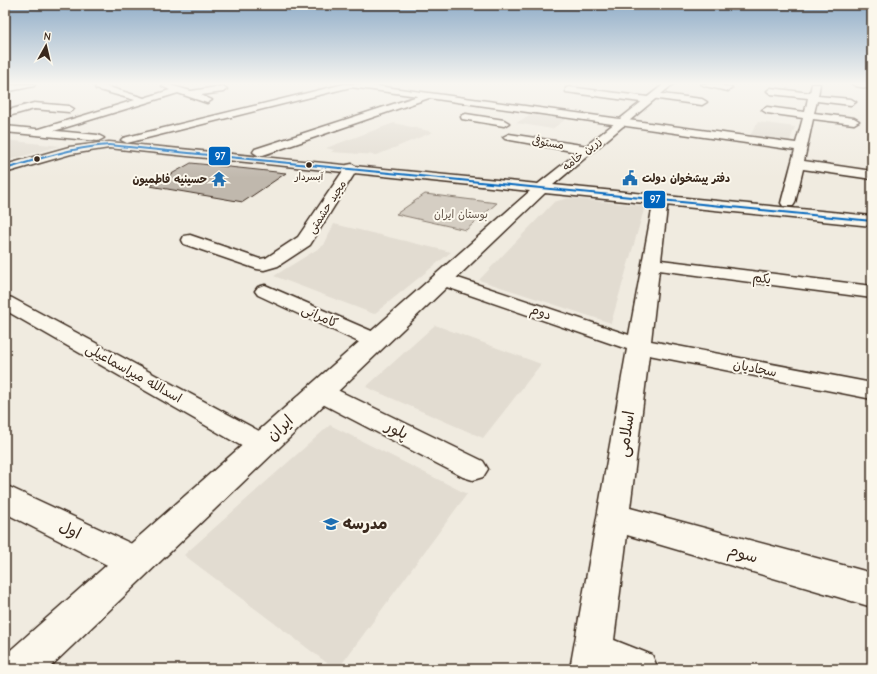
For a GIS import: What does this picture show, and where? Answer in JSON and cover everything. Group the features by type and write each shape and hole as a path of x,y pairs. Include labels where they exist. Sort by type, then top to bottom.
{"street":[{"path":"5,129 23,124 33,116 29,115"},
{"path":"40,132 94,115"},
{"path":"216,115 220,117"},
{"path":"127,140 227,115"},
{"path":"259,152 371,115"},
{"path":"483,120 490,115"},
{"path":"573,115 801,147"},
{"name":"زرین خامه","path":"546,184 629,115"},
{"path":"788,203 809,115"},
{"path":"812,115 854,121"},
{"path":"180,116 199,122"},
{"path":"331,116 381,122"},
{"path":"466,117 504,123"},
{"path":"23,124 40,132 75,141 77,146 73,150"},
{"path":"40,132 259,152 546,184 661,199 872,221"},
{"name":"مستوفی","path":"509,137 588,150"},
{"path":"5,169 73,150 91,146 109,145 352,168 872,211"},
{"path":"797,164 872,175"},
{"name":"مجید حشمتی","path":"190,240 257,264 264,265 272,262 304,241 352,168"},
{"name":"ایران","path":"19,669 546,184"},
{"name":"اسلامی","path":"592,661 661,199"},
{"name":"یکم","path":"651,264 872,292"},
{"name":"دوم","path":"442,279 639,346"},
{"name":"کامرانی","path":"265,291 376,341"},
{"name":"اسدالله میراسماعیلی","path":"5,302 262,444"},
{"name":"سجادیان","path":"639,346 872,391"},
{"name":"پلور","path":"320,392 473,469"},
{"name":"اول","path":"5,498 135,562"},
{"name":"سوم","path":"613,517 872,590"},
{"path":"592,661 638,669"}],"shaded area":[{"path":"529,115 569,117 552,129 516,123"},
{"path":"758,122 795,127 789,143 749,137"},
{"path":"394,123 433,132 377,155 331,152 334,150 326,148"},
{"path":"5,140 60,146 5,161"},
{"path":"568,198 645,206 611,323 479,280 554,202"},
{"path":"334,224 451,252 374,314 274,276 324,245"},
{"path":"435,325 541,364 483,438 366,387"},
{"name":"مدرسه","path":"330,425 467,494 338,669 335,669 184,555"}],"green space":[{"name":"بوستان ایران","path":"425,194 497,203 466,230 396,214"}],"building":[{"name":"حسینیه فاطمیون","path":"191,163 286,173 243,202 150,186"}],"transit line":[{"name":"97","path":"5,169 69,150 83,147 109,145 872,221"}],"place":[{"name":"آبسردار","path":"309,165"},
{"name":"دفتر پیشخوان دولت","path":"630,178"},
{"name":"حسینیه فاطمیون","path":"219,179"},
{"name":"مدرسه","path":"331,524"}]}
